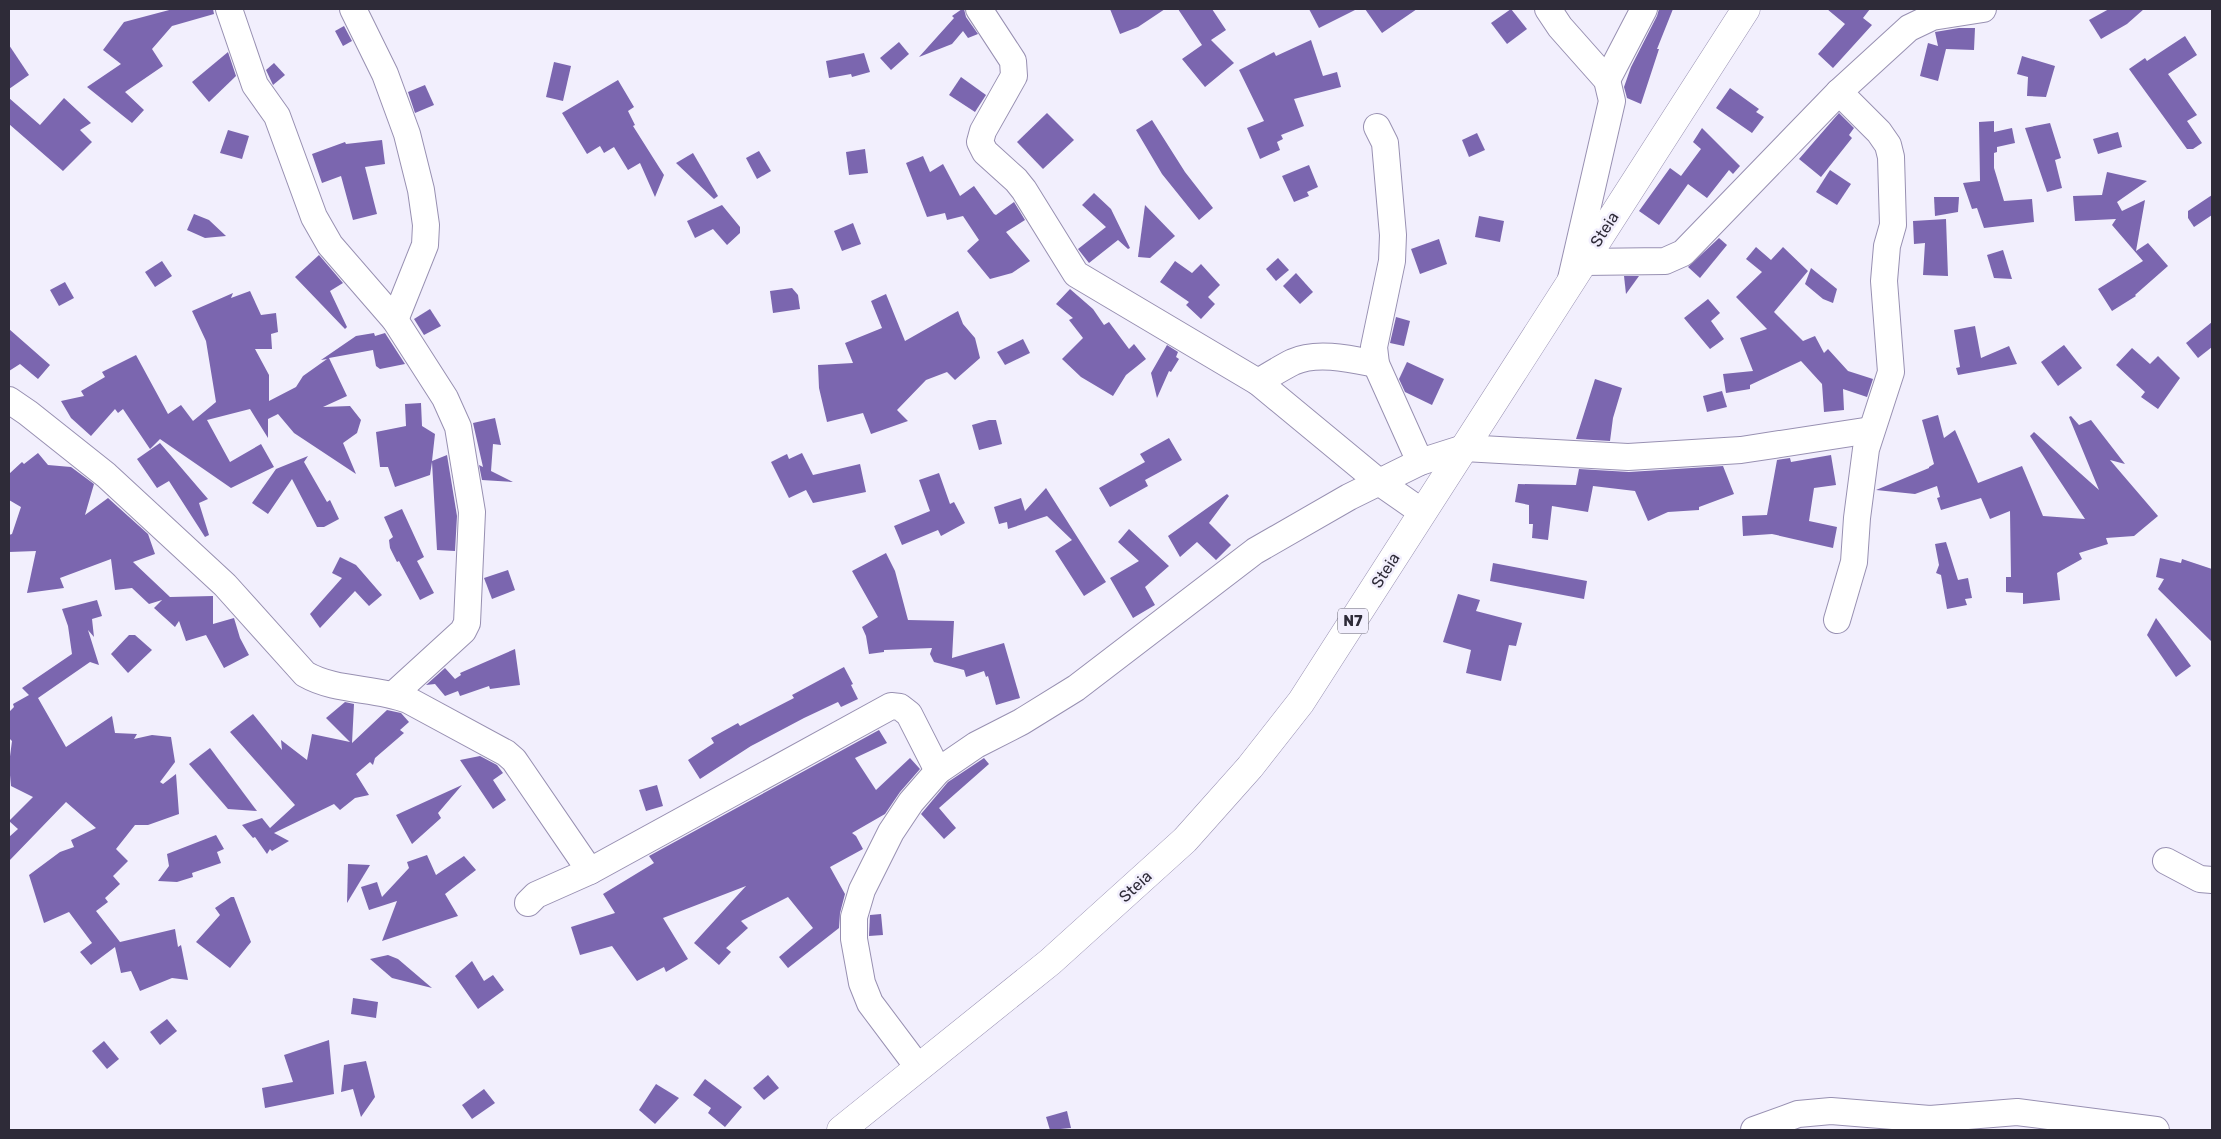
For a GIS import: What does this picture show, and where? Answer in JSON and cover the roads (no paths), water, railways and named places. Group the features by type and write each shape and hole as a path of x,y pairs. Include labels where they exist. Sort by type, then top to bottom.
{"main road":[{"name":"Steia","path":"852,1127 918,1067 1050,962 1185,840 1250,767 1301,702 1746,9"}],"street":[{"path":"229,9 255,85 277,116 314,217 330,244 395,320 445,398 458,427 472,512 467,623 463,631 394,694"},
{"path":"353,9 385,74 407,134 421,190 426,224 425,245 395,320"},
{"path":"979,9 1013,61 1015,68 1014,76 982,131 980,142 985,152 1016,180 1024,190 1068,264 1086,282 1258,382 1379,482 1422,512"},
{"path":"1548,9 1560,27 1607,80 1612,101 1576,272 1665,261 1683,253 1839,92 1909,28 1932,17 1983,9"},
{"path":"1607,80 1644,9"},
{"path":"1837,620 1854,562 1856,518 1866,449 1891,372 1884,281 1887,246 1893,225 1891,157 1888,145 1879,132 1839,92"},
{"path":"1377,127 1384,143 1393,235 1392,261 1374,347 1376,364 1420,462"},
{"path":"1258,382 1295,361 1324,357 1346,358 1376,364"},
{"path":"9,400 106,475 226,585 305,674 318,682 394,694 506,753 514,760 590,871"},
{"path":"918,1067 870,1003 857,963 854,939 854,917 862,890 891,832 911,802 938,771 976,745 1021,722 1076,688 1255,551 1320,512 1379,482 1420,462 1464,448 1628,457 1741,450 1871,430"},
{"path":"528,902 536,895 590,871 891,706 900,707 908,714 938,771"},
{"path":"2166,861 2200,879 2212,880"},
{"path":"1754,1130 1798,1114 1830,1110 1930,1119 2017,1112 2156,1130"}]}
